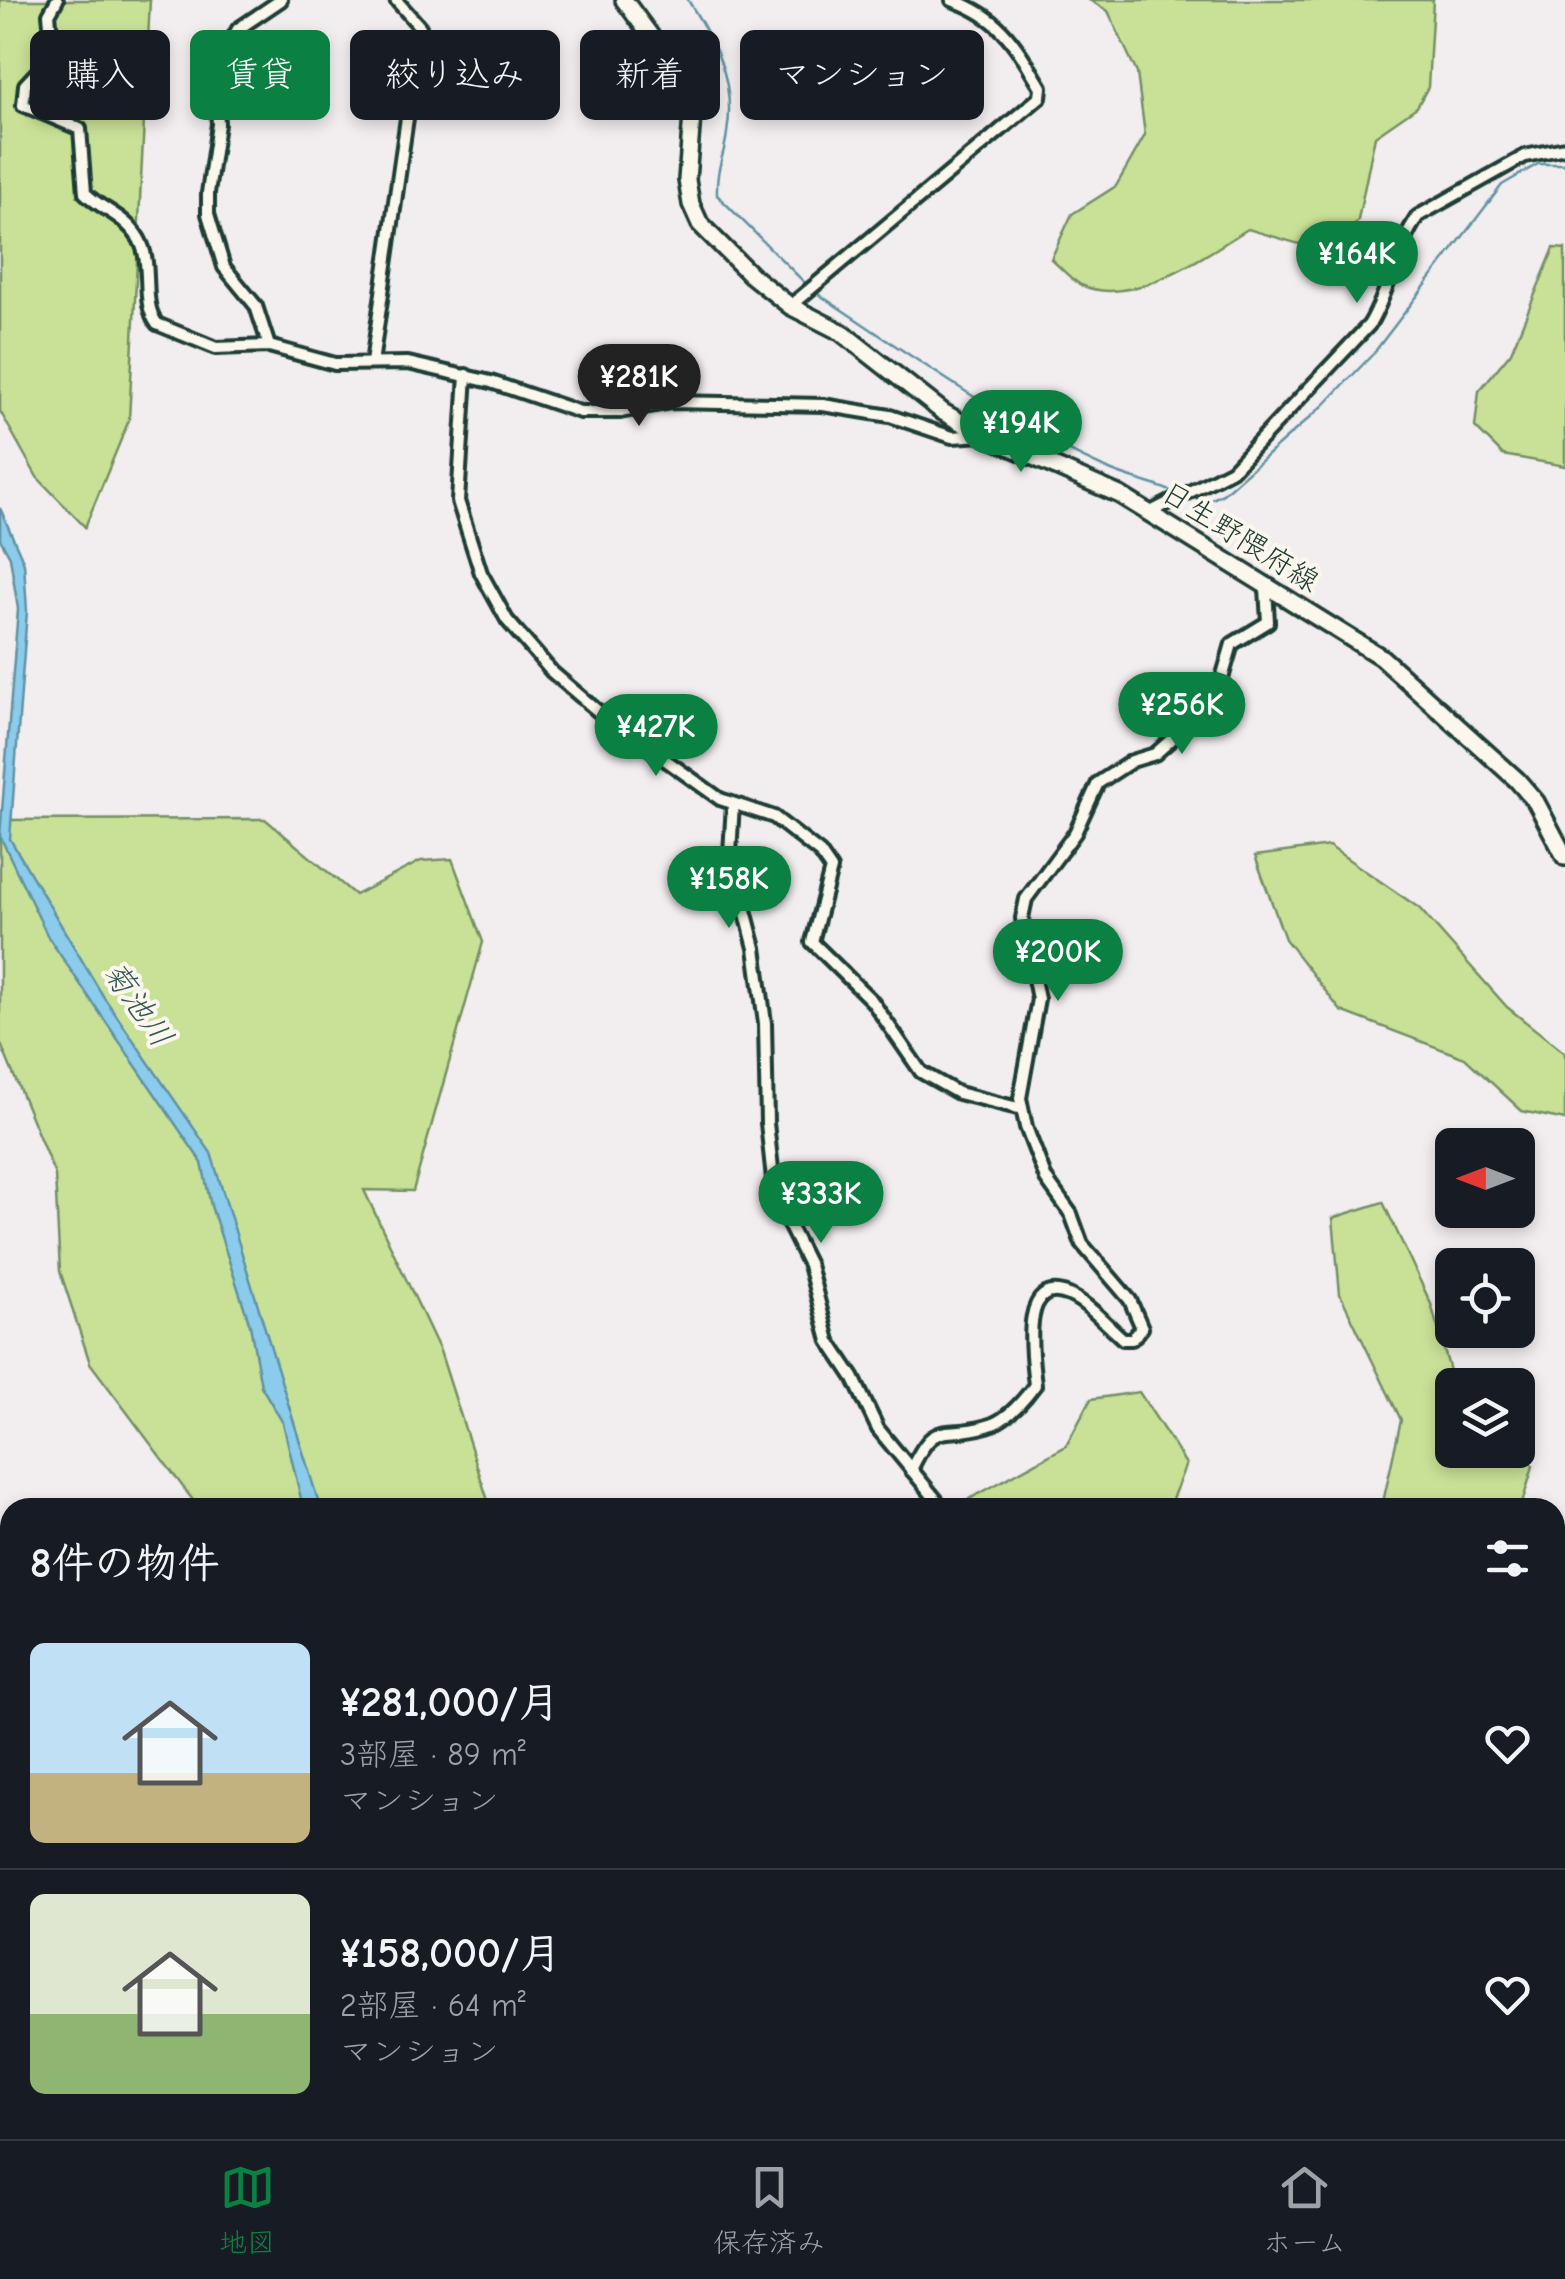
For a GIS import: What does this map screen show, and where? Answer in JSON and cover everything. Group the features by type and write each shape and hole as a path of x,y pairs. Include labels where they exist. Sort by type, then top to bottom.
{"main road":[{"name":"日生野隈府線","path":"624,0 684,81 692,102 688,180 691,204 700,224 751,276 790,306 841,332 944,412 983,436 1091,480 1359,642 1401,674 1518,780 1536,802 1565,857"}],"street":[{"path":"56,0 49,14 53,56 25,85 23,105 80,129 85,192 119,214 138,238 149,265 151,316 157,324 216,348 269,346 335,364 408,363 466,375 580,412 620,412 671,402 823,404 890,416 952,437 983,436"},
{"path":"269,346 256,306 224,267 208,214 208,192 218,124 215,68 238,29 281,0"},
{"path":"372,363 420,27 396,0"},
{"path":"790,306 1040,98 1041,87 999,25 981,10 952,0"},
{"path":"1149,514 1232,470 1369,325 1383,302 1406,232 1418,216 1524,156 1565,148"},
{"path":"466,375 458,500 481,573 507,620 552,672 600,714 720,799 774,818 820,853 831,869 812,942 872,1002 921,1072 958,1093 1022,1109"},
{"path":"911,1470 924,1442 944,1431 984,1428 998,1422 1030,1392 1035,1385 1030,1319 1044,1298 1055,1293 1069,1295 1124,1340 1132,1340 1142,1328 1130,1300 1088,1254 1071,1214 1046,1179 1022,1109 1038,1000 1022,918 1026,900 1075,833 1098,784 1120,767 1155,754 1199,715 1218,692 1232,644 1268,622 1266,588"},
{"path":"733,804 730,854 755,948 765,1022 767,1123 775,1197 809,1265 829,1341 854,1377 878,1429 935,1498"}],"green space":[{"path":"0,0 150,0 148,30 30,30 30,120 144,120 129,420 85,527 37,477 0,411"},
{"path":"1089,0 1433,0 1428,87 1417,107 1375,136 1358,220 1337,255 1248,229 1168,275 1123,290 1101,291 1077,283 1051,259 1072,214 1116,186 1145,135 1137,73 1108,11"},
{"path":"1554,248 1565,249 1565,466 1503,455 1475,427 1479,391 1511,352"},
{"path":"265,819 355,895 421,861 452,859 483,942 413,1191 364,1190 440,1351 487,1498 191,1498 90,1363 60,1271 55,1175 0,1042 0,820"},
{"path":"1329,846 1419,908 1507,1007 1565,1053 1565,1120 1522,1111 1465,1058 1341,1011 1285,939 1255,856"},
{"path":"1383,1202 1431,1304 1435,1348 1443,1348 1449,1368 1435,1368 1435,1468 1532,1468 1524,1498 1384,1498 1401,1420 1340,1294 1333,1218"},
{"path":"1139,1392 1186,1464 1173,1498 971,1498 1066,1446 1091,1399"}],"water":[{"path":"0,508 24,563 27,611 10,839 103,996 211,1153 317,1498 301,1498 283,1423 261,1386 250,1325 211,1206 202,1163 48,937 0,836 18,609 10,557 0,539"}],"waterway":[{"path":"688,0 715,47 726,79 729,114 717,195 809,287"},
{"path":"1189,498 1210,500 1223,494 1324,405 1373,354 1502,185 1538,164 1565,164"},
{"path":"815,292 1030,430 1105,468 1177,494"}],"water label":[{"name":"菊池川","path":"138,1004"}]}
